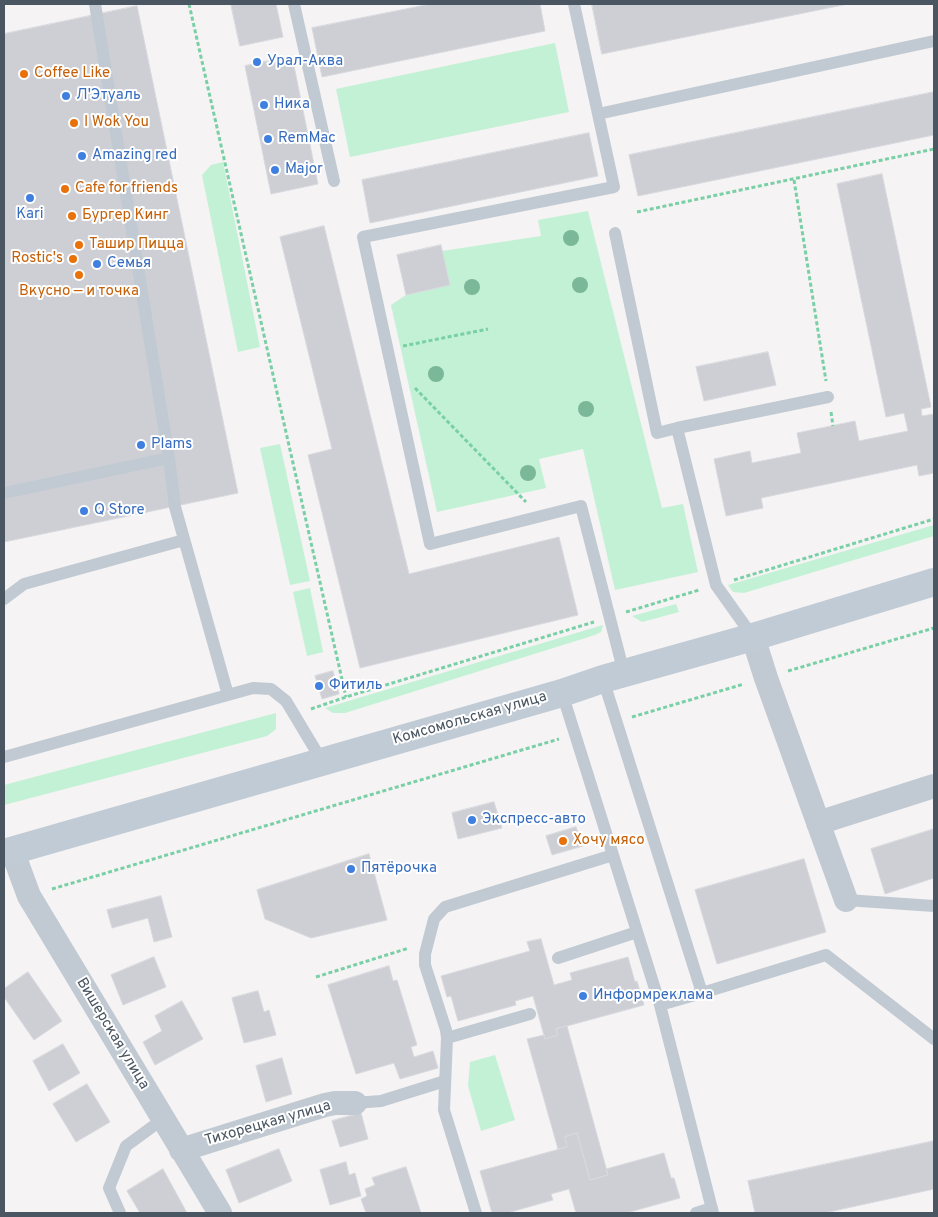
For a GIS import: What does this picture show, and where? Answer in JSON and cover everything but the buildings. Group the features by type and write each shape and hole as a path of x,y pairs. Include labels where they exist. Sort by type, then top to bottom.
{"main road":[{"name":"Комсомольская улица","path":"8,852 562,693 934,582"}],"street":[{"path":"753,637 846,900"},
{"path":"818,823 934,786"},
{"name":"Вишерская улица","path":"8,852 30,896 220,1213"},
{"name":"Тихорецкая улица","path":"182,1150 325,1105 355,1103"}],"lane":[{"path":"95,4 169,458 175,507 228,695"},
{"path":"294,4 334,181"},
{"path":"574,4 614,188 364,237 430,544 581,506 614,676 616,722 702,993"},
{"path":"598,114 934,41"},
{"path":"615,233 656,433 828,397"},
{"path":"677,428 716,585 753,637"},
{"path":"4,494 169,458"},
{"path":"4,599 24,584 184,540"},
{"path":"4,757 253,688 271,689 286,701 322,761"},
{"path":"562,693 660,1006 713,1211 696,1213"},
{"path":"476,1213 445,1115 447,1038 426,964 425,954 434,919 445,906 612,855"},
{"path":"846,900 934,906"},
{"path":"558,958 637,932"},
{"path":"660,1006 826,956 934,1039"},
{"path":"447,1038 530,1014"},
{"path":"355,1103 381,1101 445,1081"},
{"path":"120,1213 109,1188 126,1146 163,1119"}],"path":[{"path":"189,4 346,697"},
{"path":"638,212 934,149"},
{"path":"794,180 833,426"},
{"path":"388,350 488,329"},
{"path":"391,364 540,516"},
{"path":"616,722 934,628"},
{"path":"30,896 575,734"},
{"path":"316,977 428,942"}],"green space":[{"path":"555,43 569,112 350,157 336,89"},
{"path":"223,162 260,347 238,352 202,175 211,165"},
{"path":"588,211 662,508 683,504 698,572 615,590 583,449 539,459 546,488 437,512 391,305 406,295 450,285 442,251 541,236 538,220"},
{"path":"280,444 310,581 290,585 260,448"},
{"path":"934,525 934,536 744,593 733,592 728,585"},
{"path":"310,588 323,652 307,656 293,592"},
{"path":"676,604 679,612 642,622 632,616"},
{"path":"603,625 601,632 595,635 345,713 333,713 325,708"},
{"path":"276,713 276,729 267,736 4,805 4,785"},
{"path":"495,1055 515,1120 481,1131 468,1086 470,1062"}],"place":[{"name":"Урал-Аква","path":"257,62"},
{"name":"Coffee Like","path":"24,74"},
{"name":"Л'Этуаль","path":"66,96"},
{"name":"Ника","path":"264,105"},
{"name":"I Wok You","path":"74,123"},
{"name":"RemMac","path":"268,139"},
{"name":"Amazing red","path":"82,156"},
{"name":"Major","path":"275,170"},
{"name":"Cafe for friends","path":"65,189"},
{"name":"Kari","path":"30,198"},
{"name":"Бургер Кинг","path":"72,216"},
{"name":"Ташир Пицца","path":"79,245"},
{"name":"Rostic's","path":"73,259"},
{"name":"Семья","path":"97,264"},
{"name":"Вкусно — и точка","path":"79,275"},
{"name":"Plams","path":"141,445"},
{"name":"Q Store","path":"84,511"},
{"name":"Фитиль","path":"319,686"},
{"name":"Экспресс-авто","path":"472,820"},
{"name":"Хочу мясо","path":"563,841"},
{"name":"Пятёрочка","path":"351,869"},
{"name":"Информреклама","path":"583,996"}]}
